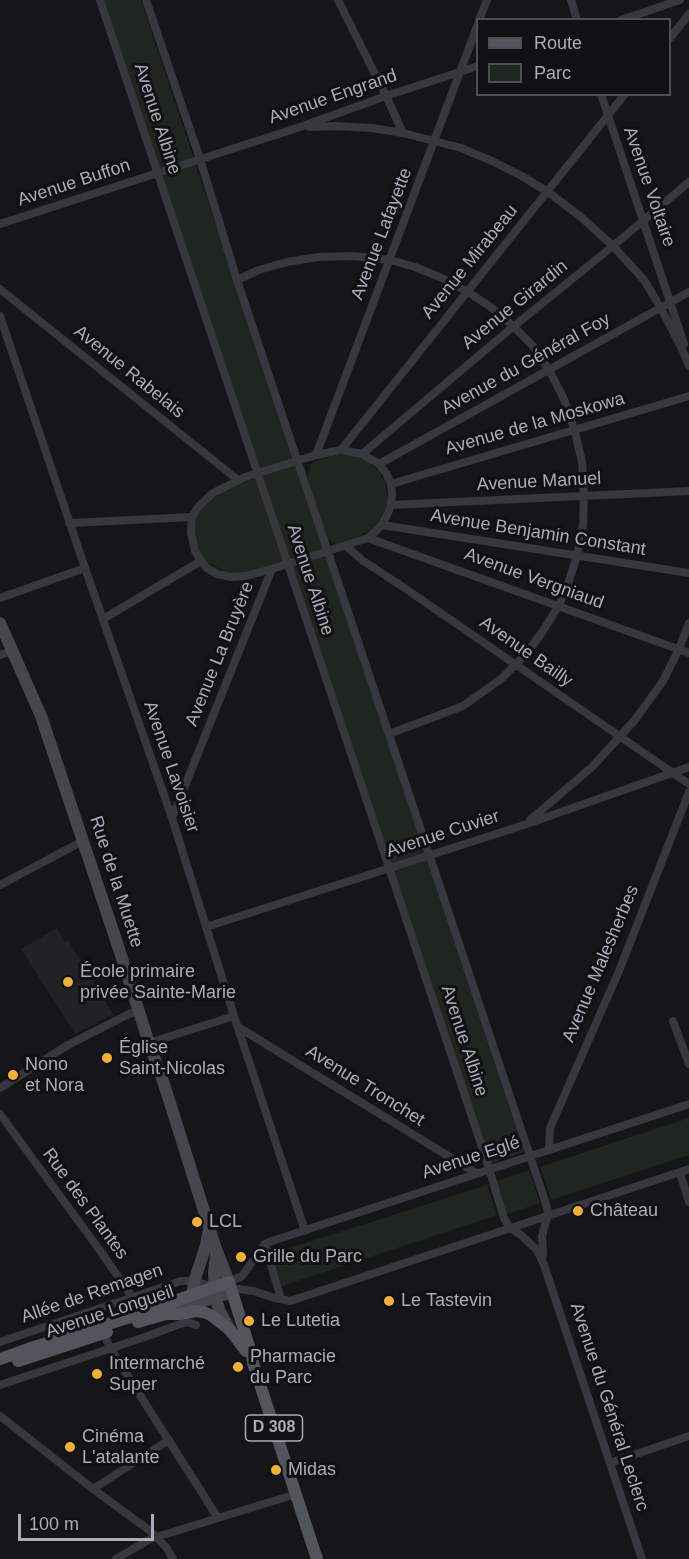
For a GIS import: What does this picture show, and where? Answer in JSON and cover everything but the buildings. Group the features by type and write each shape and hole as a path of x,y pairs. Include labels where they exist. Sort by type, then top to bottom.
{"main road":[{"name":"Avenue Longueil","path":"0,1367 192,1295 215,1292 230,1287"},
{"name":"D 308","path":"230,1287 317,1559"},
{"name":"D 308","path":"166,1314 196,1311 211,1315 230,1330 253,1363"},
{"name":"Avenue Longueil","path":"0,1359 72,1334 166,1314"}],"street":[{"name":"Avenue Albine","path":"99,0 489,1170"},
{"name":"Avenue Albine","path":"146,0 200,159 237,280 530,1156"},
{"path":"338,0 403,132"},
{"path":"480,18 487,0"},
{"path":"571,0 576,18"},
{"path":"627,18 680,0"},
{"path":"671,36 689,14"},
{"name":"Avenue Lafayette","path":"316,455 476,27"},
{"name":"Avenue Engrand","path":"158,174 300,128 476,66"},
{"name":"Avenue Voltaire","path":"602,96 689,359"},
{"name":"Avenue Mirabeau","path":"341,450 623,96"},
{"path":"300,128 336,126 403,132 461,148 522,176 581,217 613,246 644,280 661,308 689,366"},
{"name":"Avenue Buffon","path":"0,224 158,174"},
{"name":"Avenue Girardin","path":"362,454 513,326 689,182"},
{"path":"237,280 259,270 287,262 318,257 354,256 390,260 415,267 468,292 513,326 533,346 564,399 582,461 584,496 583,525 577,556 559,605 543,631 516,665 501,679 463,706 389,734"},
{"name":"Avenue Rabelais","path":"0,289 238,480"},
{"name":"Avenue du Général Foy","path":"379,464 689,292"},
{"name":"Avenue Lavoisier","path":"0,316 69,523 172,818 305,1231"},
{"name":"Avenue de la Moskowa","path":"391,484 689,396"},
{"path":"341,450 362,454 379,464 391,484 392,494 391,505 382,525 368,538 246,576 231,577 217,574 207,568 195,551 191,533 192,518 198,507 213,493 238,480 299,461 341,450"},
{"name":"Avenue Manuel","path":"391,505 689,491"},
{"path":"69,523 192,518"},
{"name":"Avenue Benjamin Constant","path":"382,525 689,573"},
{"name":"Avenue Vergniaud","path":"368,538 689,653"},
{"name":"Avenue Bailly","path":"346,546 363,560 689,784"},
{"path":"103,619 201,561"},
{"path":"0,598 85,568"},
{"name":"Avenue La Bruyère","path":"172,818 272,569"},
{"name":"Rue de la Muette","path":"0,623 6,653 41,716 230,1287"},
{"path":"524,825 592,767 634,721 663,681 689,623"},
{"name":"Avenue Cuvier","path":"206,927 524,825 689,767"},
{"name":"Avenue Malesherbes","path":"549,1150 550,1128 619,971 689,792"},
{"path":"0,885 83,841"},
{"path":"0,1088 68,1045 139,1010"},
{"path":"149,1043 234,1016"},
{"path":"673,1021 689,1064"},
{"name":"Avenue Tronchet","path":"238,1028 476,1173"},
{"name":"Avenue Eglé","path":"265,1244 689,1104"},
{"name":"Rue des Plantes","path":"0,1114 137,1304 146,1311"},
{"path":"530,1156 549,1215"},
{"path":"230,1287 290,1300 689,1169"},
{"name":"Avenue du Général Leclerc","path":"489,1170 504,1218 510,1228 537,1250 544,1265 642,1559"},
{"path":"680,1173 689,1202"},
{"name":"Avenue du Général Leclerc","path":"544,1265 541,1245 549,1215"},
{"name":"Rue de la Muette","path":"192,1295 194,1281 206,1245 208,1226"},
{"path":"265,1244 281,1299"},
{"path":"230,1287 242,1276 265,1244"},
{"name":"Rue de la Muette","path":"215,1292 216,1249"},
{"name":"Allée de Remagen","path":"0,1342 181,1281 194,1281"},
{"path":"194,1281 215,1292 220,1312 230,1330"},
{"name":"Avenue Longueil","path":"166,1314 215,1292"},
{"path":"0,1385 180,1324 188,1322 196,1325"},
{"path":"102,1329 110,1348 218,1518"},
{"path":"0,1416 149,1530 166,1547 173,1559"},
{"path":"610,1463 689,1436"},
{"path":"93,1489 169,1440"},
{"path":"116,1559 150,1539 296,1494"}],"shaded area":[{"name":"École primaire privée Sainte-Marie","path":"57,928 65,942 68,940 113,1014 75,1034 21,949"}],"green space":[{"path":"104,0 141,0 524,1152 490,1164"},
{"path":"336,455 352,455 367,461 379,471 385,482 388,500 382,518 376,526 366,533 338,544 333,543 327,537 308,474 311,464"},
{"path":"255,478 283,563 232,574 205,561 195,539 194,521 202,508 224,490"},
{"path":"689,1118 689,1155 551,1200 540,1167"},
{"path":"529,1170 540,1203 507,1214 497,1181"},
{"path":"487,1185 497,1215 282,1286 271,1254"}],"place":[{"name":"École primaire privée Sainte-Marie","path":"68,982"},
{"name":"Église Saint-Nicolas","path":"107,1058"},
{"name":"Nono et Nora","path":"13,1075"},
{"name":"Château","path":"578,1211"},
{"name":"LCL","path":"197,1222"},
{"name":"Grille du Parc","path":"241,1257"},
{"name":"Le Tastevin","path":"389,1301"},
{"name":"Le Lutetia","path":"249,1321"},
{"name":"Pharmacie du Parc","path":"238,1367"},
{"name":"Intermarché Super","path":"97,1374"},
{"name":"Cinéma L'atalante","path":"70,1447"},
{"name":"Midas","path":"276,1470"}]}
